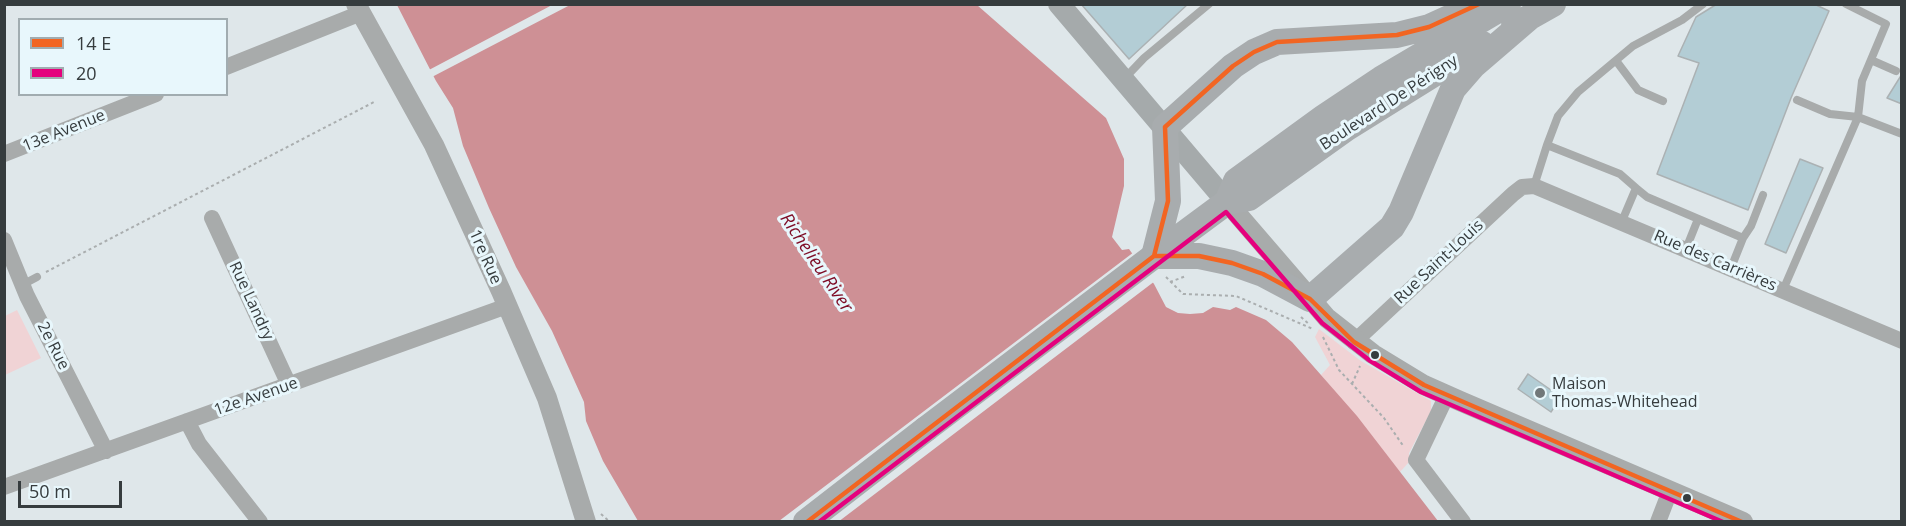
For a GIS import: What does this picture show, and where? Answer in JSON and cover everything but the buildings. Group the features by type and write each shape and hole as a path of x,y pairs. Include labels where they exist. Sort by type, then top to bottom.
{"main road":[{"path":"1059,4 1227,202"},
{"path":"1165,127 1233,66 1262,48 1296,39 1396,35 1429,27 1480,4"},
{"name":"Boulevard De Périgny","path":"806,522 926,429 1159,265 1227,202 1236,182 1324,117 1409,62 1508,4"},
{"name":"Boulevard De Périgny","path":"1227,202 1249,198 1397,95 1553,4"},
{"path":"1165,127 1168,201 1159,265 1199,256 1232,263 1263,274 1310,299 1392,227 1401,212 1453,89 1473,66 1530,18"}],"street":[{"path":"228,66 359,9"},
{"name":"1re Rue","path":"359,9 434,145 507,306 556,422 592,517"},
{"name":"13e Avenue","path":"4,154 151,96"},
{"name":"Rue des Carrières","path":"1530,186 1622,221 1902,341"},
{"name":"Rue Saint-Louis","path":"1354,342 1513,194 1530,186"},
{"path":"1227,202 1310,299 1354,342 1414,379 1447,395 1743,522"},
{"name":"Rue Landry","path":"212,218 289,385"},
{"name":"2e Rue","path":"4,240 30,281 106,451"},
{"name":"12e Avenue","path":"4,487 507,306"},
{"path":"1447,395 1416,459 1463,522"},
{"path":"187,421 199,444 260,522"},
{"path":"1658,522 1670,491"}],"lane":[{"path":"1124,79 1144,58 1209,4"},
{"path":"1530,186 1553,126 1566,105 1633,46 1682,20 1703,4"},
{"path":"1783,290 1858,117 1862,81 1886,24 1846,4"},
{"path":"1871,60 1896,71"},
{"path":"1617,62 1638,90 1663,101"},
{"path":"1797,100 1830,114 1858,117 1902,134"},
{"path":"1547,145 1620,174 1647,197 1743,238"},
{"path":"1622,221 1636,188"},
{"path":"1731,268 1763,195"},
{"path":"1686,249 1698,219"}],"path":[{"path":"30,281 376,101"},
{"path":"1159,265 1170,282 1183,294 1222,294 1243,298 1308,329 1314,328"},
{"path":"1170,282 1184,277"},
{"path":"1334,342 1329,347 1339,370 1384,418 1406,449"},
{"path":"1352,384 1359,374 1361,361"},
{"path":"592,517 610,522"}],"shaded area":[{"path":"17,310 41,358 5,375 5,316"},
{"path":"1319,329 1361,361 1431,401 1431,411 1409,453 1409,462 1400,472 1321,375 1330,365 1315,337"}],"water":[{"name":"Richelieu River","path":"397,5 977,5 1106,118 1124,159 1124,186 1112,237 1122,250 1129,249 1154,284 1166,307 1178,313 1190,314 1203,313 1213,307 1230,310 1236,307 1266,320 1292,342 1357,416 1438,521 638,521 603,461 586,421 584,402 552,331 516,267 489,208 463,146 453,108 436,81"}],"pier":[{"path":"554,4 570,5 430,78 427,71"},
{"path":"1134,252 1155,281 838,522 779,521"}],"transit line":[{"path":"1154,256 1168,201 1165,127 1233,66 1254,52 1277,42 1397,35 1429,27 1479,4"},
{"name":"20","path":"819,522 1226,212 1322,323 1369,360 1421,392 1723,522"},
{"path":"1154,256 1199,256 1232,263 1263,274 1310,299 1354,342 1424,385 1742,522"},
{"path":"807,522 1154,256"}],"place":[{"name":"Maison Thomas-Whitehead","path":"1540,393"}]}
